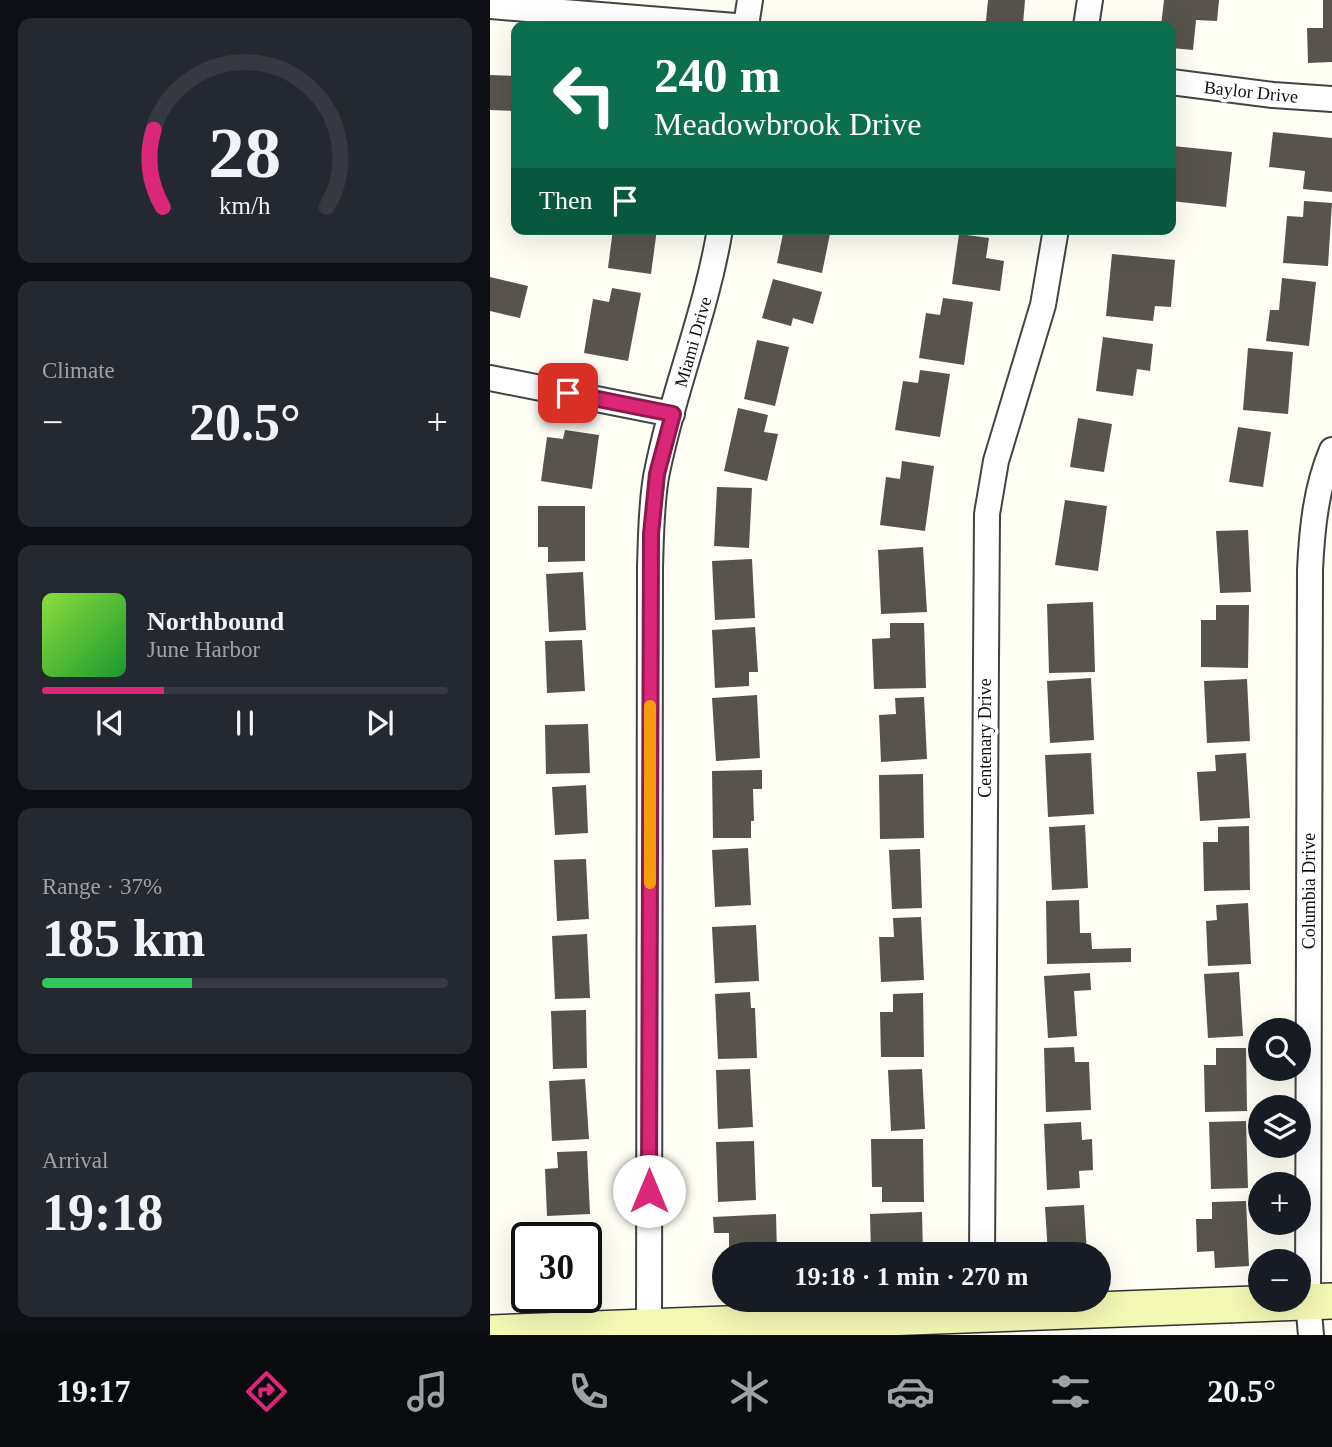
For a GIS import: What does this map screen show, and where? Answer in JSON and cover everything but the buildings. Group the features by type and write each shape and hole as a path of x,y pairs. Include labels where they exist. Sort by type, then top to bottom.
{"street":[{"path":"747,21 750,0"},
{"path":"1087,21 1090,0"},
{"path":"490,6 674,21"},
{"name":"Baylor Drive","path":"1176,83 1273,95 1332,99"},
{"name":"Miami Drive","path":"649,1331 651,534 655,482 708,287 719,235"},
{"name":"Centenary Drive","path":"982,1242 988,514 996,461 1043,305 1055,235"},
{"path":"490,378 673,414"},
{"name":"Columbia Drive","path":"1317,1313 1310,570 1314,512 1332,450"},
{"path":"490,1333 649,1331 982,1316 1317,1313"}],"slow traffic":[{"path":"650,706 650,883"}],"route":[{"path":"568,393 673,414 659,461 652,504 651,534 649,1191"}]}
